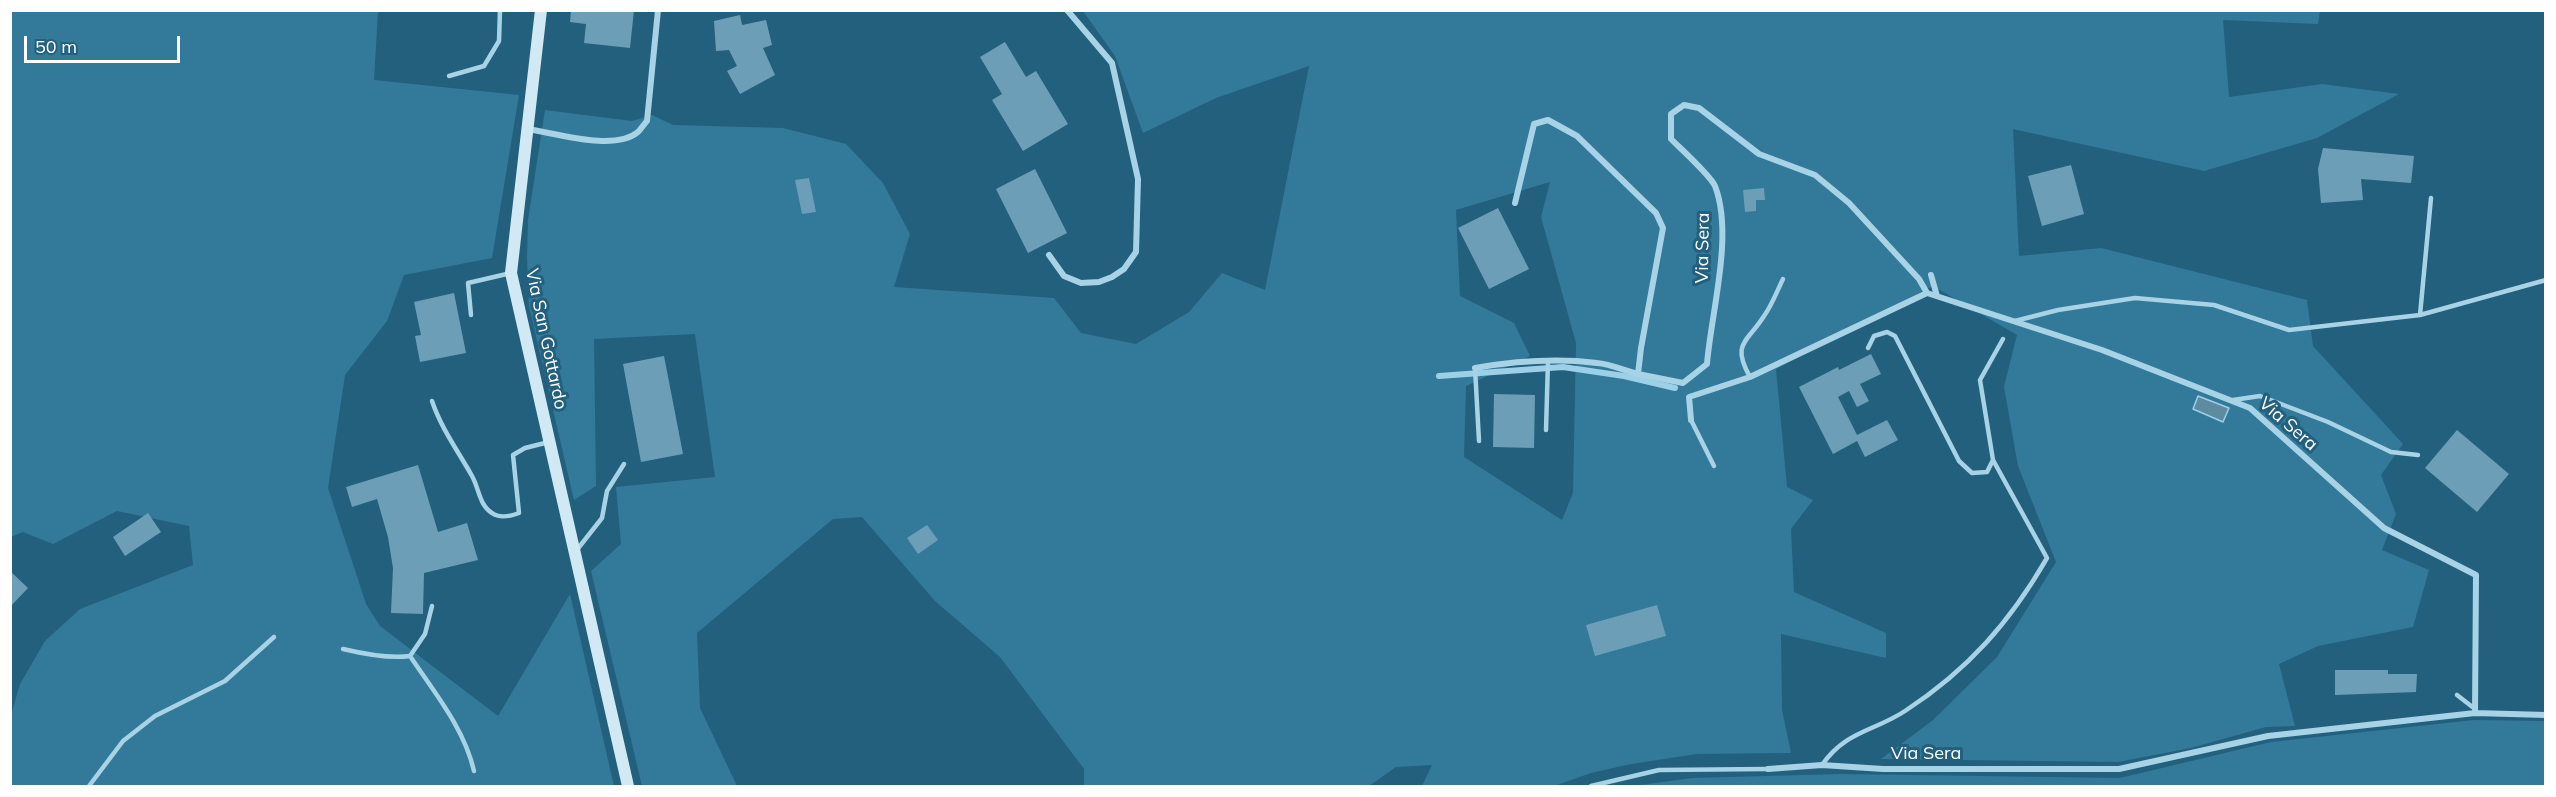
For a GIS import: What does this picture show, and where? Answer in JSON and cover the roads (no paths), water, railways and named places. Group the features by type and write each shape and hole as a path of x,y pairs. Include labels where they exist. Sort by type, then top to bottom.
{"street":[{"name":"Via San Gottardo","path":"541,10 511,273 628,786"},
{"path":"527,129 590,141 623,139 638,132 647,121 658,10"},
{"path":"1049,255 1064,276 1081,283 1099,282 1112,278 1124,269 1136,252 1138,179 1112,63 1067,10"},
{"name":"Via Sera","path":"1475,368 1518,361 1599,363 1683,383 1707,364 1718,288 1722,222 1714,185 1671,139 1671,114 1684,105 1699,108 1759,154 1815,175 1850,203 1919,279 1927,293 2102,350 2250,408 2384,528 2476,575 2475,711"},
{"path":"1515,203 1534,124 1548,120 1576,136 1656,213 1663,228 1638,374"},
{"path":"1931,275 1937,296"},
{"path":"1691,420 1689,397 1750,377 1927,293"},
{"name":"Via Sera","path":"1768,769 1822,765 1883,769 2119,769 2268,736 2475,711 2546,715"}],"lane":[{"path":"449,76 484,66 499,41 500,10"},
{"path":"2420,315 2432,198"},
{"path":"471,315 468,283 511,273"},
{"path":"1750,377 1741,361 1743,342 1764,317 1783,279"},
{"path":"2013,322 2058,310 2135,298 2214,305 2289,330 2420,315 2546,280"},
{"path":"1868,348 1874,336 1887,332 1895,336 1959,461 1972,473 1987,472 1993,460"},
{"path":"1822,765 1853,735 1903,713 1945,683 1976,656 2030,588 2047,558 1993,460 1980,380 2003,339"},
{"path":"1546,430 1548,361"},
{"path":"1475,368 1479,441"},
{"path":"2230,401 2260,396 2328,422 2391,452 2418,455"},
{"path":"432,401 439,422 474,479 482,502 489,512 496,516 510,517 519,513 513,455 525,448 549,442"},
{"path":"1691,420 1714,466"},
{"path":"574,553 602,518 607,490 624,464"},
{"path":"410,656 425,634 432,606"},
{"path":"89,786 123,741 155,716 225,681 274,637"},
{"path":"344,649 400,657 410,656"},
{"path":"410,656 462,735 474,771"},
{"path":"2457,695 2475,711"},
{"path":"1591,786 1659,770 1768,769"}],"waterway":[{"path":"1439,376 1563,367 1624,376 1675,388"}]}
